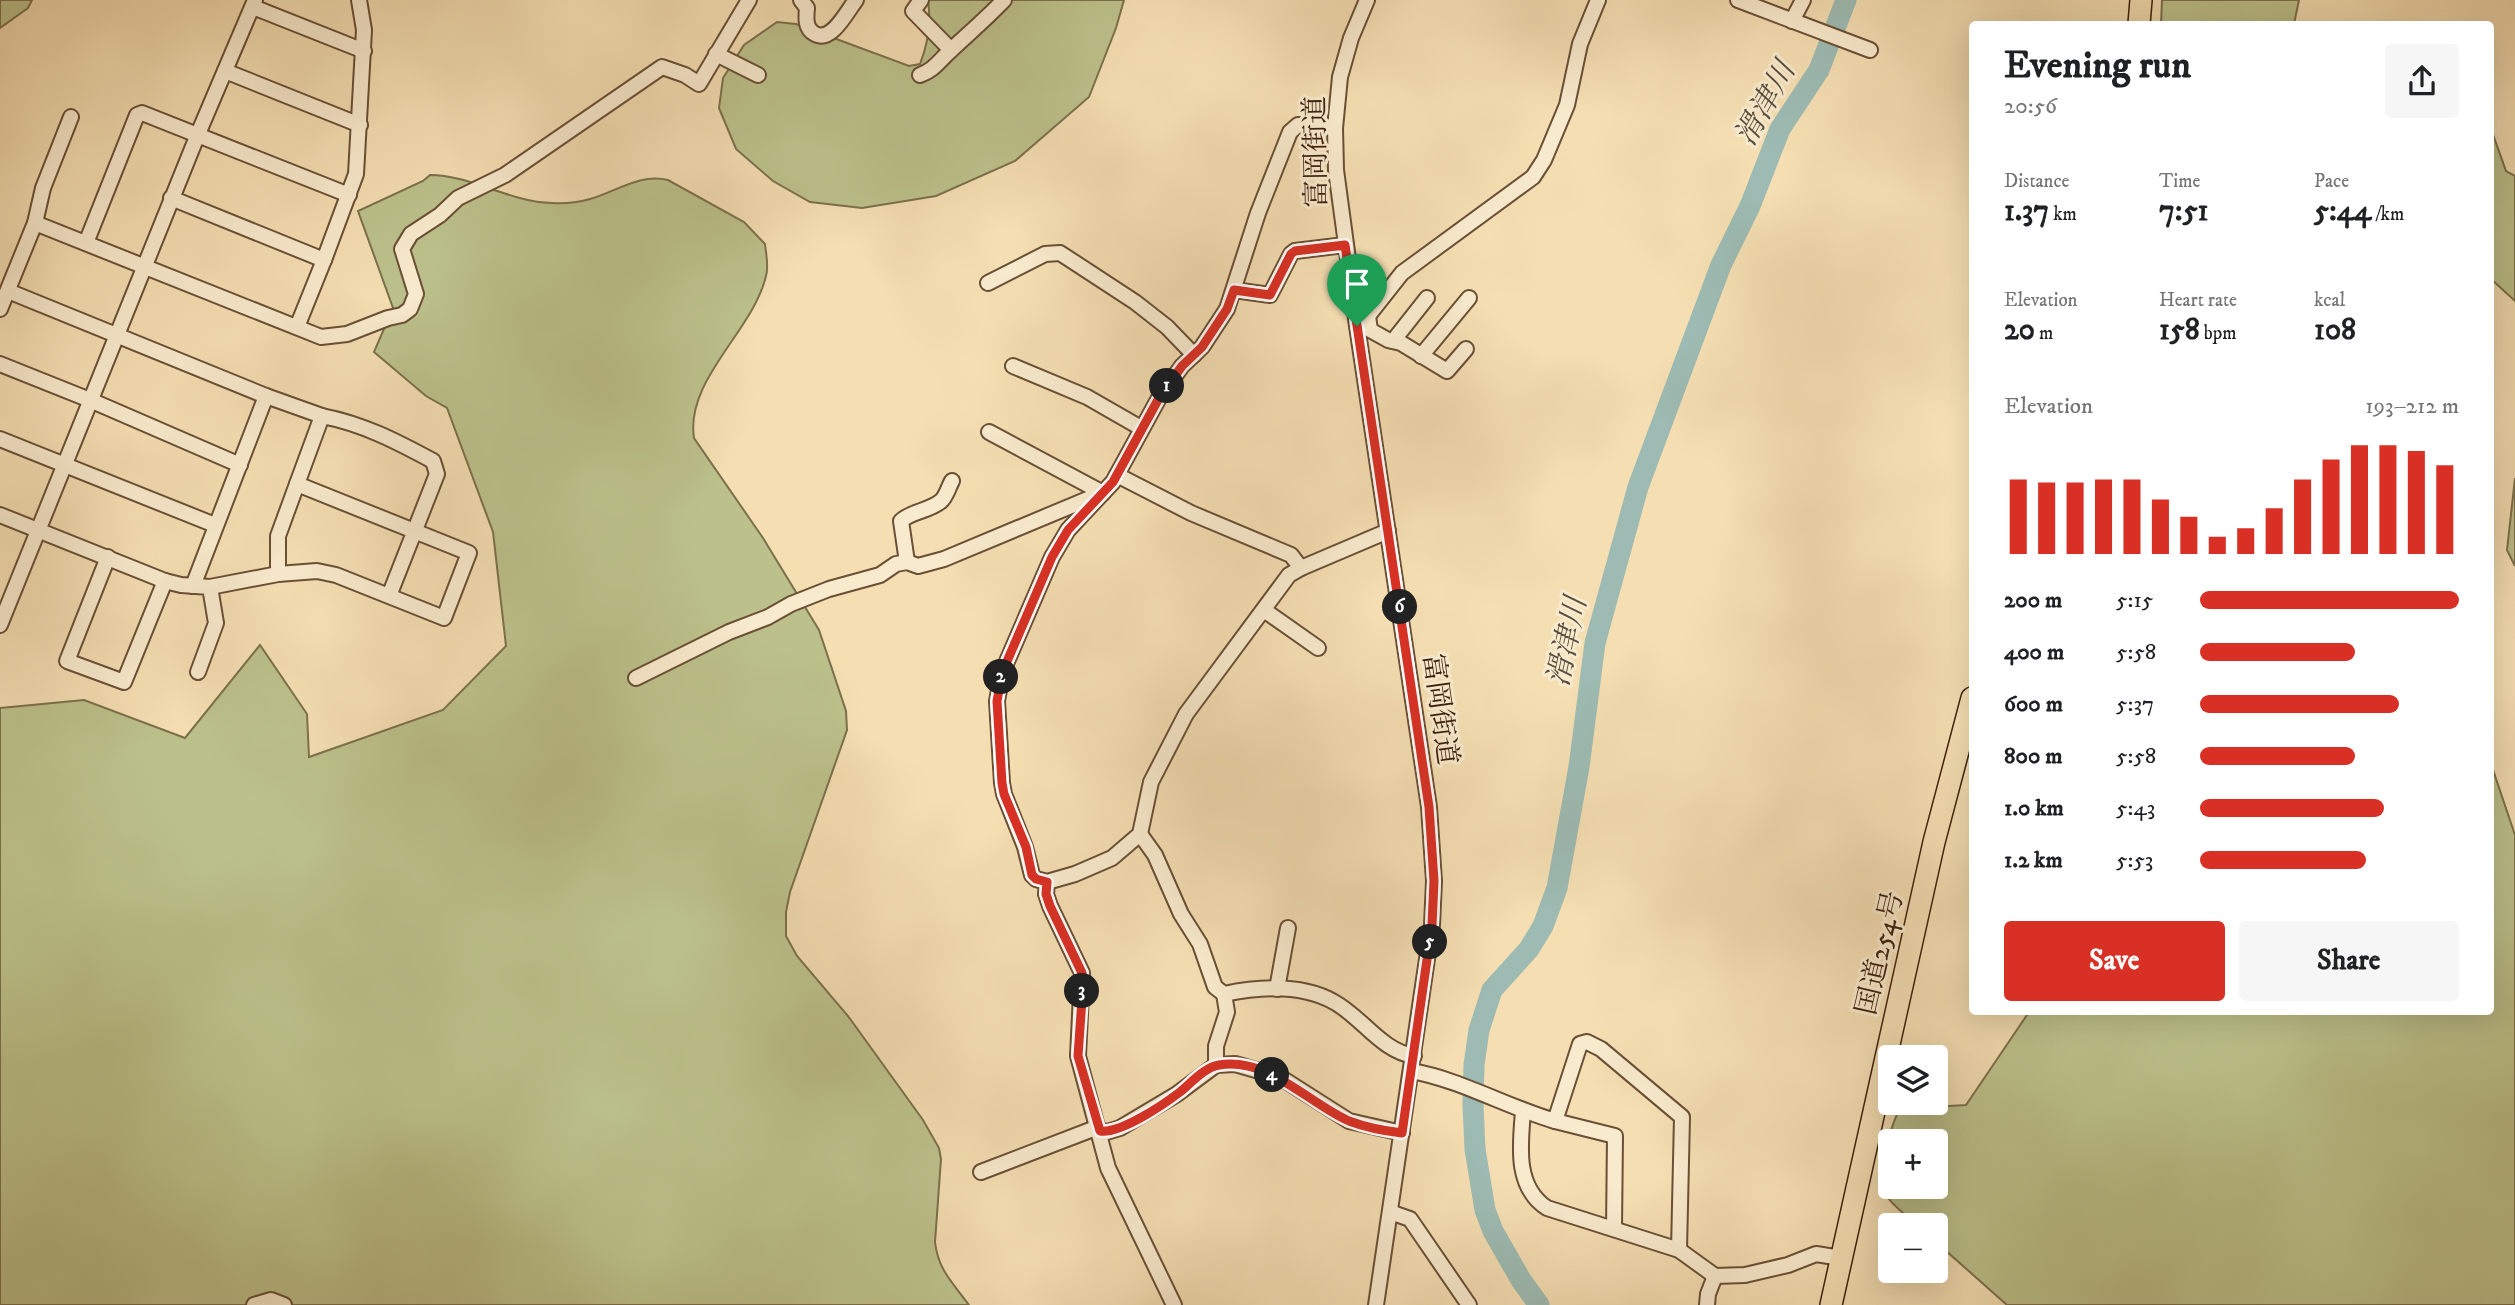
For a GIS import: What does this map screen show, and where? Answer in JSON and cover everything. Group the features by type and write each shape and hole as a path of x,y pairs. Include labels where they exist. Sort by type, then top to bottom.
{"highway":[{"path":"2139,21 2141,0"},
{"name":"国道254号","path":"1831,1305 1934,842 1969,709"}],"street":[{"path":"297,327 356,174 364,30 359,0"},
{"path":"35,223 321,337 339,336 402,315 410,309 416,294 402,256 405,241 458,198 505,175 662,67 685,75 699,84 748,0"},
{"path":"801,0 807,8 806,24 810,30 827,36 856,0"},
{"path":"921,0 913,11 951,50"},
{"path":"920,75 932,71 1004,0"},
{"name":"富岡街道","path":"1367,0 1351,38 1340,77 1335,128 1336,170 1345,245 1362,321 1388,531 1433,845 1432,925 1376,1305"},
{"path":"1466,349 1447,371 1370,330 1362,321 1402,273 1533,177 1544,160 1567,105 1580,44 1598,0"},
{"path":"1738,0 1868,49"},
{"path":"1795,22 1804,0"},
{"path":"0,625 144,266 254,3 363,51"},
{"path":"716,54 758,75"},
{"path":"225,71 360,125"},
{"path":"86,243 137,115 142,113 349,195"},
{"path":"0,309 35,223 43,188 71,117"},
{"path":"1335,128 1298,125 1290,132 1249,237 1227,309 1194,355 1170,381 1141,428 1117,475 1068,530 1052,557 1022,623 999,685 998,724 1004,794 1019,828 1032,875 1047,882 1075,874 1112,858 1140,834 1151,782 1186,714 1289,575 1388,531"},
{"path":"172,198 324,260"},
{"path":"1234,290 1270,295 1295,251 1345,245"},
{"path":"988,283 1045,254 1060,253 1135,302 1167,327 1194,355"},
{"path":"8,291 266,396 387,436 433,461 438,474 389,596"},
{"path":"1393,341 1427,298"},
{"path":"1421,356 1469,298"},
{"path":"0,364 240,465"},
{"path":"1013,366 1087,397 1141,428"},
{"path":"193,586 266,396"},
{"path":"278,574 278,536 322,416"},
{"path":"989,432 1103,493"},
{"path":"0,439 215,526"},
{"path":"1117,475 1191,513 1291,555 1301,568"},
{"path":"906,562 901,521 907,515 918,514 941,501 952,481"},
{"path":"0,514 165,581 210,587 278,574 310,570 326,572 444,618 469,553 297,484"},
{"path":"636,678 729,632 768,617 790,604 829,589 880,575 896,564 906,562 918,566 944,559 1103,493"},
{"path":"107,558 67,661 124,682 165,581"},
{"path":"198,672 216,623 210,587"},
{"path":"1264,610 1318,648"},
{"path":"1140,834 1155,855 1181,914 1200,944 1215,987 1224,994 1227,1012 1216,1046 1216,1065"},
{"path":"1047,882 1046,894 1050,906 1082,973 1078,1056 1108,1168 1174,1305"},
{"path":"1277,989 1288,928"},
{"path":"1224,994 1277,989 1306,991 1335,1002 1379,1039 1403,1054 1414,1056"},
{"path":"1555,1121 1575,1055 1580,1044 1587,1042 1601,1049 1682,1117 1679,1250"},
{"path":"981,1172 1093,1129 1107,1132 1120,1128 1177,1094 1216,1065 1235,1064 1280,1077 1349,1121 1402,1133"},
{"path":"1411,1071 1433,1075 1520,1111 1615,1136 1614,1229"},
{"path":"1520,1111 1523,1175 1536,1201 1557,1212 1679,1250 1715,1276 1745,1275 1788,1265 1816,1254 1841,1258"},
{"path":"1390,1212 1410,1219 1469,1305"},
{"path":"1707,1305 1715,1276"},
{"path":"254,1305 271,1300 284,1305"}],"green space":[{"path":"0,0 32,0 28,8 0,28"},
{"path":"928,0 1124,0 1089,97 1015,161 936,196 862,208 810,202 773,181 736,149 719,108 723,78 744,45 777,22 796,24 909,66 920,64 928,32"},
{"path":"2162,0 2299,0 2295,21 2161,21"},
{"path":"2494,137 2506,171 2515,176 2515,301 2494,282"},
{"path":"430,175 460,179 536,202 556,203 590,199 637,181 668,180 744,222 765,244 767,272 759,296 709,376 694,417 694,438 763,538 819,630 846,711 847,730 790,892 786,912 786,936 797,956 848,1016 923,1120 939,1148 941,1159 935,1242 939,1261 947,1276 969,1305 0,1305 0,708 84,700 185,738 260,645 307,714 309,757 443,710 506,646 493,532 447,408 426,396 374,352 393,308 358,211 423,181"},
{"path":"2515,478 2515,566 2507,550"},
{"path":"2494,773 2515,835 2515,1305 2007,1305 1948,1253 1948,1213 1903,1213 1889,1199 1948,1199 1948,1129 1892,1129 1897,1115 1948,1115 1948,1106 1966,1105 2027,1015 2494,1015"}],"waterway":[{"name":"滑津川","path":"1539,1305 1493,1231 1485,1210 1475,1149 1473,1105 1474,1065 1479,1030 1492,990 1529,949 1543,926 1557,888 1579,767 1595,643 1638,487 1721,265 1750,206 1780,129 1819,70 1846,0"}],"route":[{"path":"1345,245 1357,326 1433,845 1432,925 1402,1133 1349,1121 1280,1077 1235,1064 1216,1065 1177,1094 1120,1128 1100,1131 1078,1056 1082,973 1050,906 1046,894 1047,882 1032,875 1026,847 1004,794 997,701 1002,673 1052,557 1068,530 1113,482 1159,398 1182,366 1202,347 1227,309 1234,290 1270,295 1286,261 1295,251 1345,245"}]}
